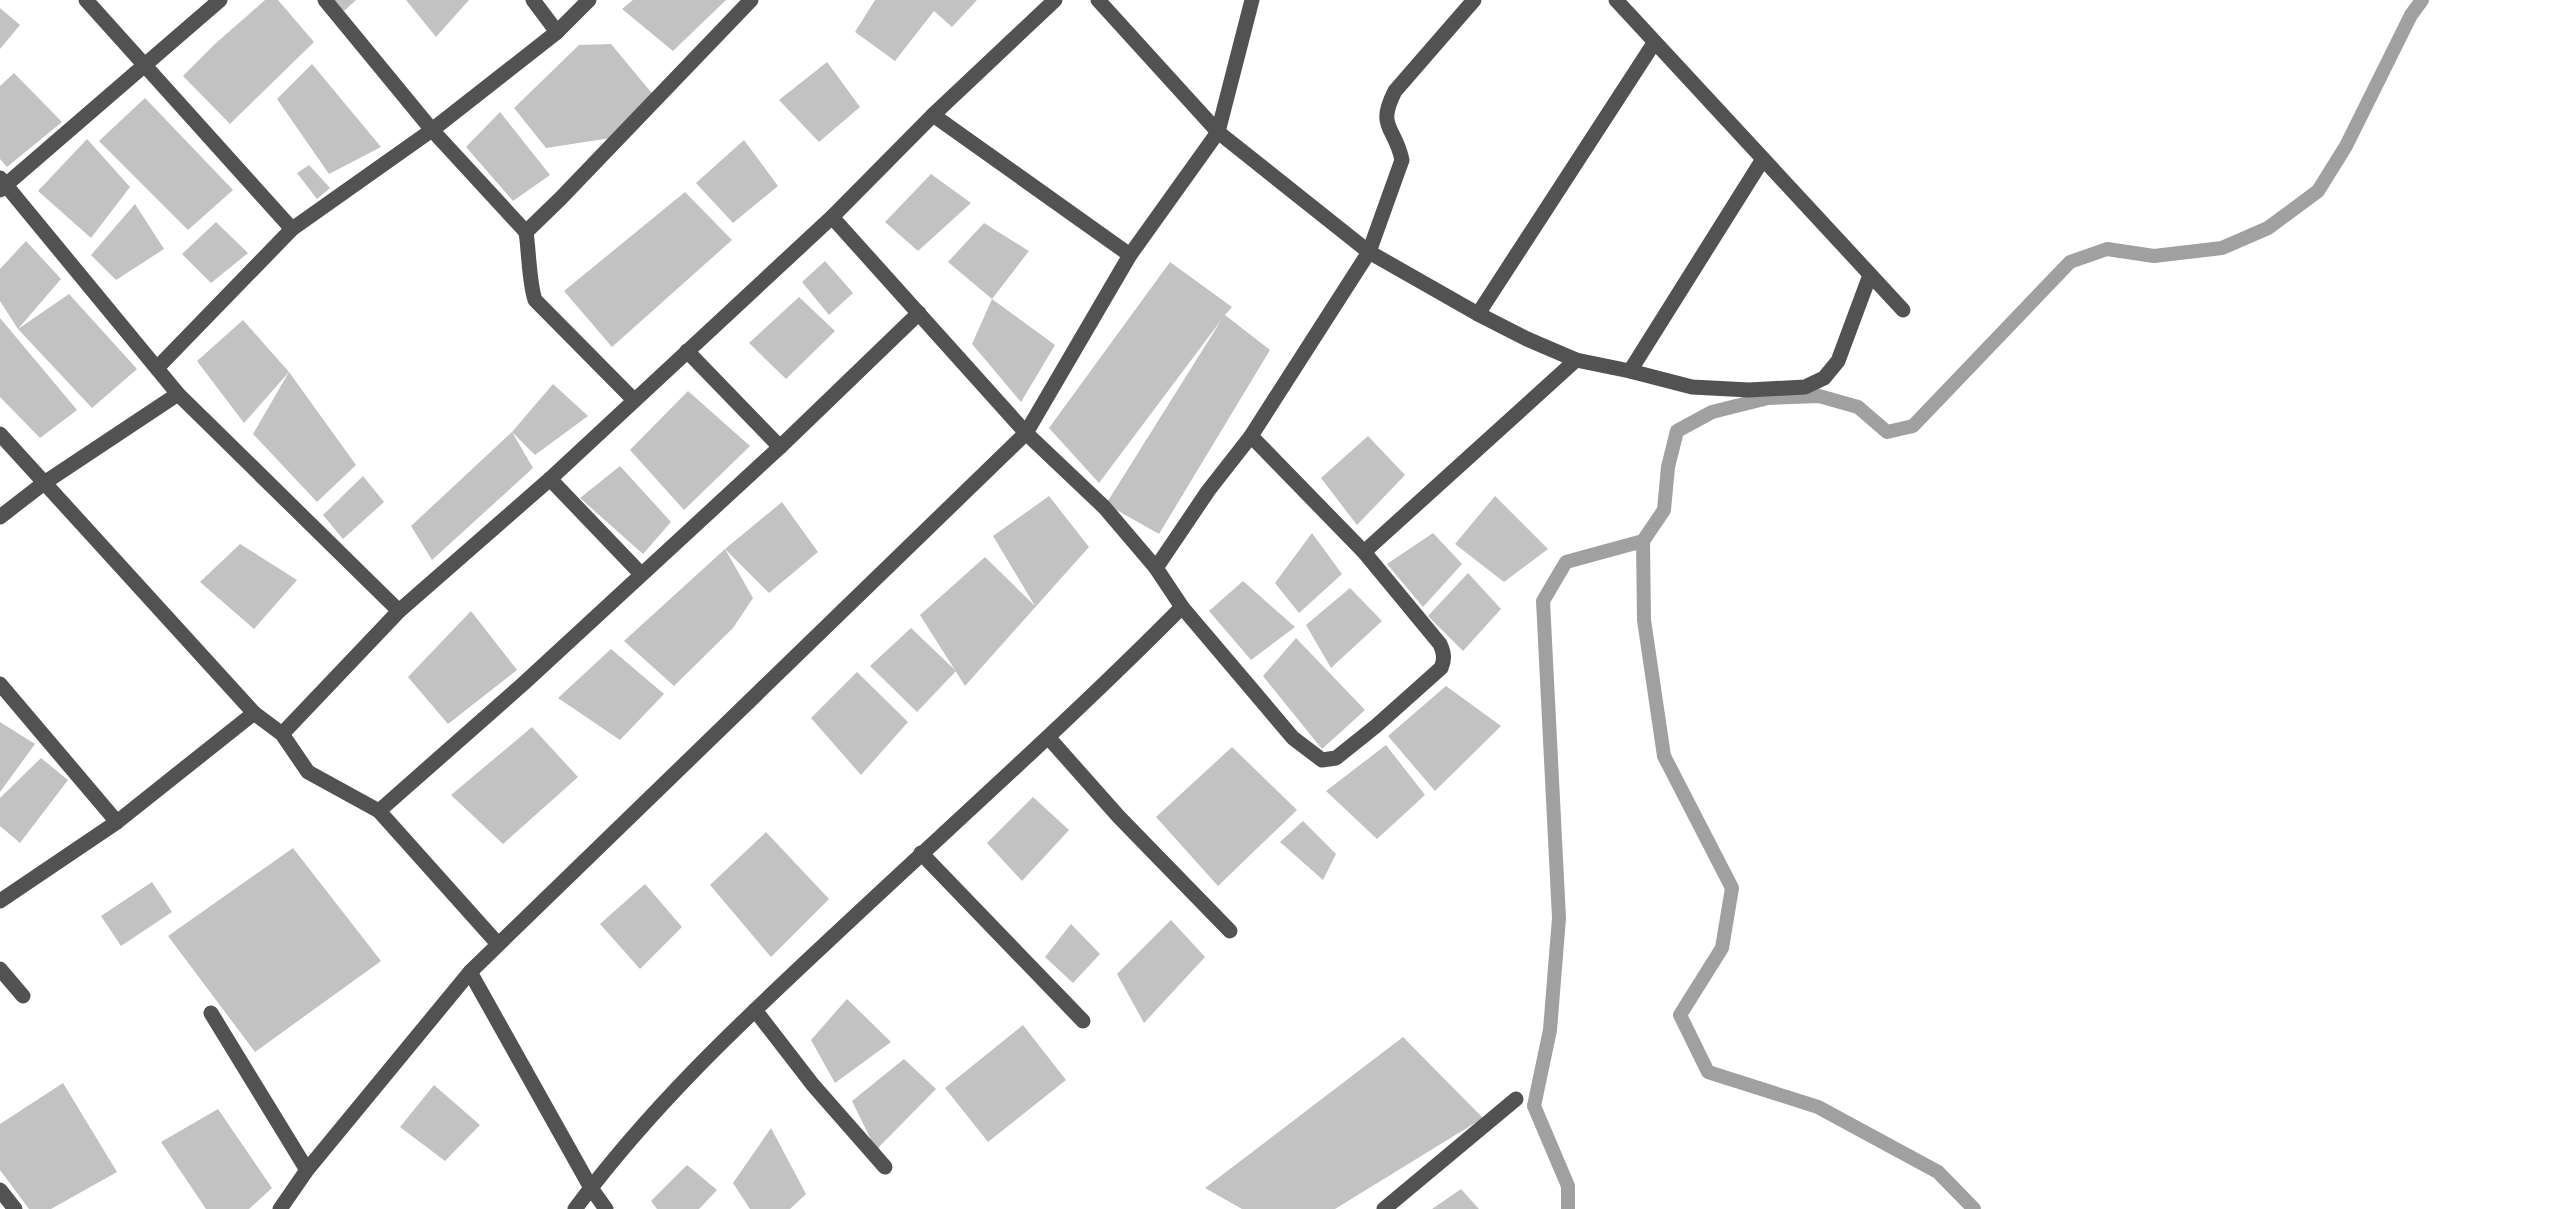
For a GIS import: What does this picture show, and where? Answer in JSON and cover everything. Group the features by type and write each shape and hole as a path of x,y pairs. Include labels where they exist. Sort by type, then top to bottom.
{"street":[{"path":"86,0 292,229"},
{"path":"220,0 2,185 158,367 178,394 399,612"},
{"path":"326,0 432,130 526,232 531,288 535,300 634,400"},
{"path":"533,0 557,32"},
{"path":"158,367 292,229 432,130 557,32 589,0"},
{"path":"526,232 751,0"},
{"path":"282,734 399,612 550,479 832,217 933,115 1055,0"},
{"path":"1098,0 1218,132 1369,252 1478,314 1527,339 1576,360 1692,387 1749,390 1805,387 1824,378 1838,361 1870,275"},
{"path":"279,1209 307,1170 470,972 1026,433 1130,255 1218,132 1252,0"},
{"path":"1156,568 1208,491 1251,436 1369,252 1402,160 1399,146 1386,126 1386,108 1395,91 1474,0"},
{"path":"1616,0 1903,310"},
{"path":"1478,314 1654,43"},
{"path":"933,115 1130,255"},
{"path":"1630,371 1763,159"},
{"path":"832,217 1026,433 1104,507 1156,568 1182,608 1293,738 1322,760 1336,758 1441,668 1444,659 1440,644 1364,552 1251,436"},
{"path":"379,811 462,740 780,447 919,314"},
{"path":"687,351 780,447"},
{"path":"1364,552 1576,360"},
{"path":"0,517 44,483 178,394"},
{"path":"0,434 254,713 282,734 308,772 379,811 498,944"},
{"path":"550,479 641,574"},
{"path":"575,1209 677,1085 1182,608"},
{"path":"0,684 117,822"},
{"path":"0,901 117,822 254,713"},
{"path":"1048,737 1119,817 1230,931"},
{"path":"921,853 1083,1021"},
{"path":"0,969 23,996"},
{"path":"470,972 591,1188 606,1209"},
{"path":"755,1010 813,1085 885,1167"},
{"path":"211,1013 307,1170"},
{"path":"1384,1209 1516,1099"},
{"path":"0,1190 15,1209"}],"building":[{"path":"265,0 278,0 314,42 230,124 183,76"},
{"path":"334,0 356,0 344,11"},
{"path":"406,0 469,0 436,37"},
{"path":"633,0 726,0 673,51 622,9"},
{"path":"875,0 977,0 952,27 934,11 895,61 855,32"},
{"path":"0,8 20,25 0,49"},
{"path":"611,44 655,97 611,138 546,148 514,108 579,45"},
{"path":"827,62 860,107 819,142 779,100"},
{"path":"312,64 381,147 329,174 277,99"},
{"path":"14,73 62,122 7,167 0,159 0,86"},
{"path":"145,98 233,190 188,230 99,141"},
{"path":"500,112 550,175 513,201 466,147"},
{"path":"87,139 130,187 91,238 38,191"},
{"path":"744,140 778,186 733,223 696,183"},
{"path":"309,165 330,188 317,199 297,173"},
{"path":"931,174 971,203 918,251 885,222"},
{"path":"685,192 732,240 612,347 564,291"},
{"path":"135,204 164,249 116,280 91,255"},
{"path":"216,222 248,253 211,283 182,254"},
{"path":"984,223 1029,251 992,299 948,262"},
{"path":"26,241 61,279 18,329 0,301 0,269"},
{"path":"825,261 853,293 829,315 802,282"},
{"path":"1170,262 1232,307 1225,315 1270,350 1159,534 1106,504 1222,319 1099,483 1049,428"},
{"path":"69,294 137,369 92,408 18,329"},
{"path":"799,297 835,331 786,379 749,343"},
{"path":"992,299 1055,345 1021,402 972,344"},
{"path":"0,318 77,410 40,438 0,397"},
{"path":"243,320 289,372 244,423 197,361"},
{"path":"289,372 356,465 317,502 253,434"},
{"path":"553,384 588,416 535,455 512,432"},
{"path":"688,391 750,446 684,510 630,450"},
{"path":"512,432 533,468 432,560 411,526"},
{"path":"1368,436 1405,475 1357,525 1321,478"},
{"path":"620,466 671,522 643,554 580,498"},
{"path":"363,476 384,502 343,539 323,515"},
{"path":"1049,496 1089,547 965,686 920,615 985,557 1035,606 993,536"},
{"path":"1495,496 1548,549 1504,582 1455,544"},
{"path":"782,502 818,552 769,593 725,549"},
{"path":"1312,533 1342,574 1299,613 1275,583"},
{"path":"1433,533 1462,564 1423,607 1387,564"},
{"path":"240,544 297,580 254,629 200,582"},
{"path":"725,549 753,598 733,628 674,686 624,641"},
{"path":"1468,573 1501,609 1463,651 1428,616"},
{"path":"1243,581 1295,627 1251,660 1209,611"},
{"path":"1350,588 1382,621 1331,668 1306,625"},
{"path":"471,611 517,670 448,724 408,677"},
{"path":"911,628 956,671 917,712 870,666"},
{"path":"1296,638 1365,710 1322,749 1263,676"},
{"path":"611,649 664,694 620,740 558,698"},
{"path":"857,672 908,722 861,775 811,718"},
{"path":"1446,686 1501,726 1435,791 1388,736"},
{"path":"0,722 35,744 0,792"},
{"path":"532,727 578,777 503,844 451,795"},
{"path":"1386,745 1425,795 1377,839 1326,791"},
{"path":"1232,747 1297,810 1218,886 1156,817"},
{"path":"41,758 68,780 20,843 0,826 0,798"},
{"path":"1033,797 1069,830 1022,881 987,843"},
{"path":"1303,821 1336,854 1323,880 1280,842"},
{"path":"766,832 829,899 771,957 710,885"},
{"path":"293,848 381,961 255,1052 168,936"},
{"path":"152,882 172,912 121,946 101,916"},
{"path":"645,884 682,927 640,969 600,924"},
{"path":"1171,920 1205,957 1144,1023 1117,974"},
{"path":"1071,924 1100,954 1073,983 1045,957"},
{"path":"847,999 891,1042 835,1083 811,1040"},
{"path":"1023,1025 1066,1080 988,1142 945,1088"},
{"path":"1403,1037 1483,1118 1335,1209 1242,1209 1205,1188"},
{"path":"904,1059 936,1089 876,1150 852,1101"},
{"path":"63,1083 117,1172 51,1209 29,1209 0,1170 0,1124"},
{"path":"434,1085 480,1125 445,1161 400,1127"},
{"path":"218,1109 272,1188 249,1209 206,1209 161,1142"},
{"path":"771,1128 806,1194 790,1209 750,1209 733,1183"},
{"path":"687,1165 717,1190 699,1209 657,1209 651,1201"},
{"path":"1461,1189 1479,1209 1432,1209"}],"waterway":[{"path":"1568,1209 1568,1186 1534,1106 1550,1030 1559,918 1543,601 1566,562 1643,541 1664,510 1668,467 1677,431 1712,412 1768,398 1819,396 1858,407 1887,432 1913,426 2070,262 2107,249 2154,256 2222,248 2268,228 2318,191 2346,146 2411,15 2422,0"},
{"path":"1643,541 1644,620 1664,756 1732,888 1722,948 1680,1015 1708,1072 1818,1107 1938,1172 1974,1209"}]}
